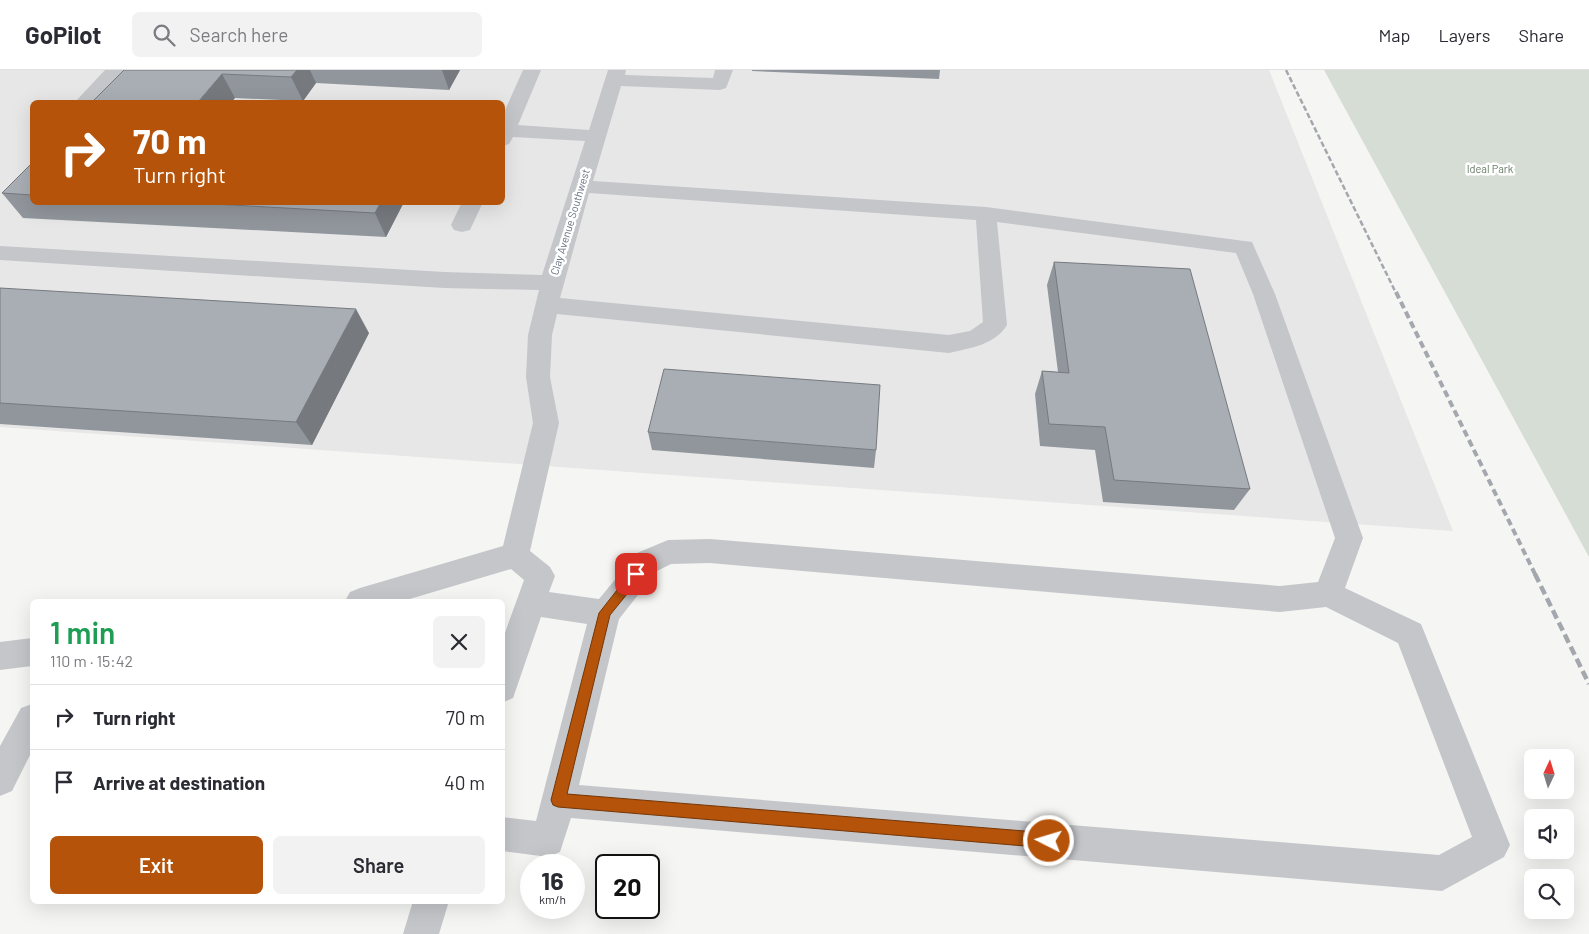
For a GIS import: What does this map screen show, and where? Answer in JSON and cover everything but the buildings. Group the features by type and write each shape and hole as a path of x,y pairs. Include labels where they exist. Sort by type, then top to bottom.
{"street":[{"path":"86,100 115,70"},
{"path":"505,131 532,70"},
{"path":"616,75 720,84 724,70"},
{"name":"Clay Avenue Southwest","path":"515,555 546,423 538,377 540,335 549,294 616,75"},
{"path":"505,133 597,136"},
{"path":"581,186 986,214 1244,248 1264,294 1349,538 1328,594"},
{"path":"462,225 472,205"},
{"path":"0,253 444,280 949,344 977,338 995,325 986,214"},
{"path":"505,834 548,840 558,800 605,613 646,562 668,552 710,551 1280,599 1328,594 1410,634 1492,845 1442,873 558,800"},
{"path":"367,599 515,555 540,576 505,679"},
{"path":"531,602 605,613"},
{"path":"0,656 30,652"},
{"path":"0,779 30,723"},
{"path":"420,934 431,904"}],"shaded area":[{"path":"0,70 1269,70 1453,531 0,427"}],"green space":[{"name":"Ideal Park","path":"1324,70 1589,70 1589,557"}],"railway":[{"path":"1286,70 1396,293"},
{"path":"1396,292 1536,576"},
{"path":"1535,574 1589,684"}],"route":[{"path":"636,574 605,613 558,800 1049,841"}]}
